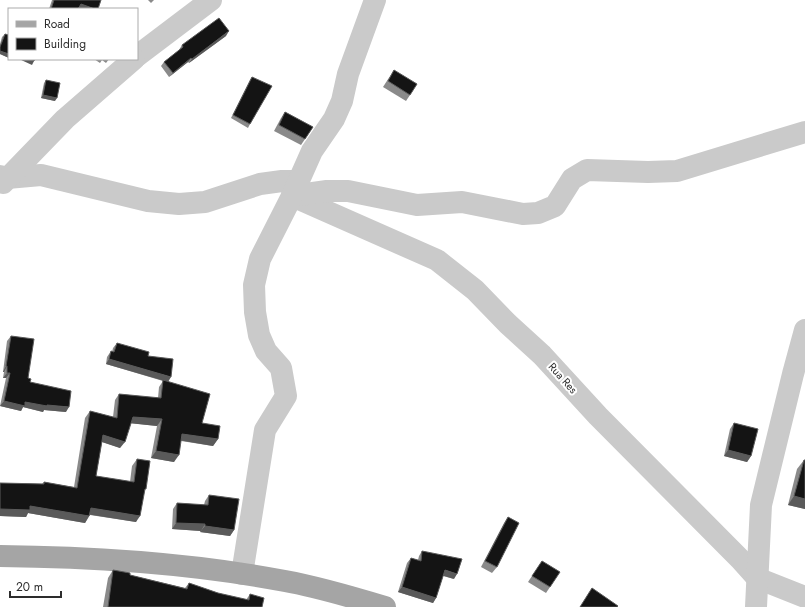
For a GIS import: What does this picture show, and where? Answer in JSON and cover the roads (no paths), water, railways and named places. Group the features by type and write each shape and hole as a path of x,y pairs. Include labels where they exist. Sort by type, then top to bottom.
{"main road":[{"path":"0,556 128,560 242,574 286,581 354,602 385,607"}],"street":[{"path":"138,55 210,0"},
{"path":"242,574 265,430 286,396 281,368 266,351 259,335 255,312 254,285 260,258 295,189 312,151 334,119 342,101 348,74 375,0"},
{"path":"2,179 64,119 133,60"},
{"path":"2,179 41,175 148,201 179,204 205,202 260,184 282,181 295,189 348,191 417,205 462,202 523,214 538,213 555,206 572,179 587,170 648,172 677,171 805,132"},
{"name":"Rua Res","path":"295,189 437,260 475,290 508,324 542,355 598,416 757,578 805,597"},
{"path":"756,607 761,505 805,330"}]}
